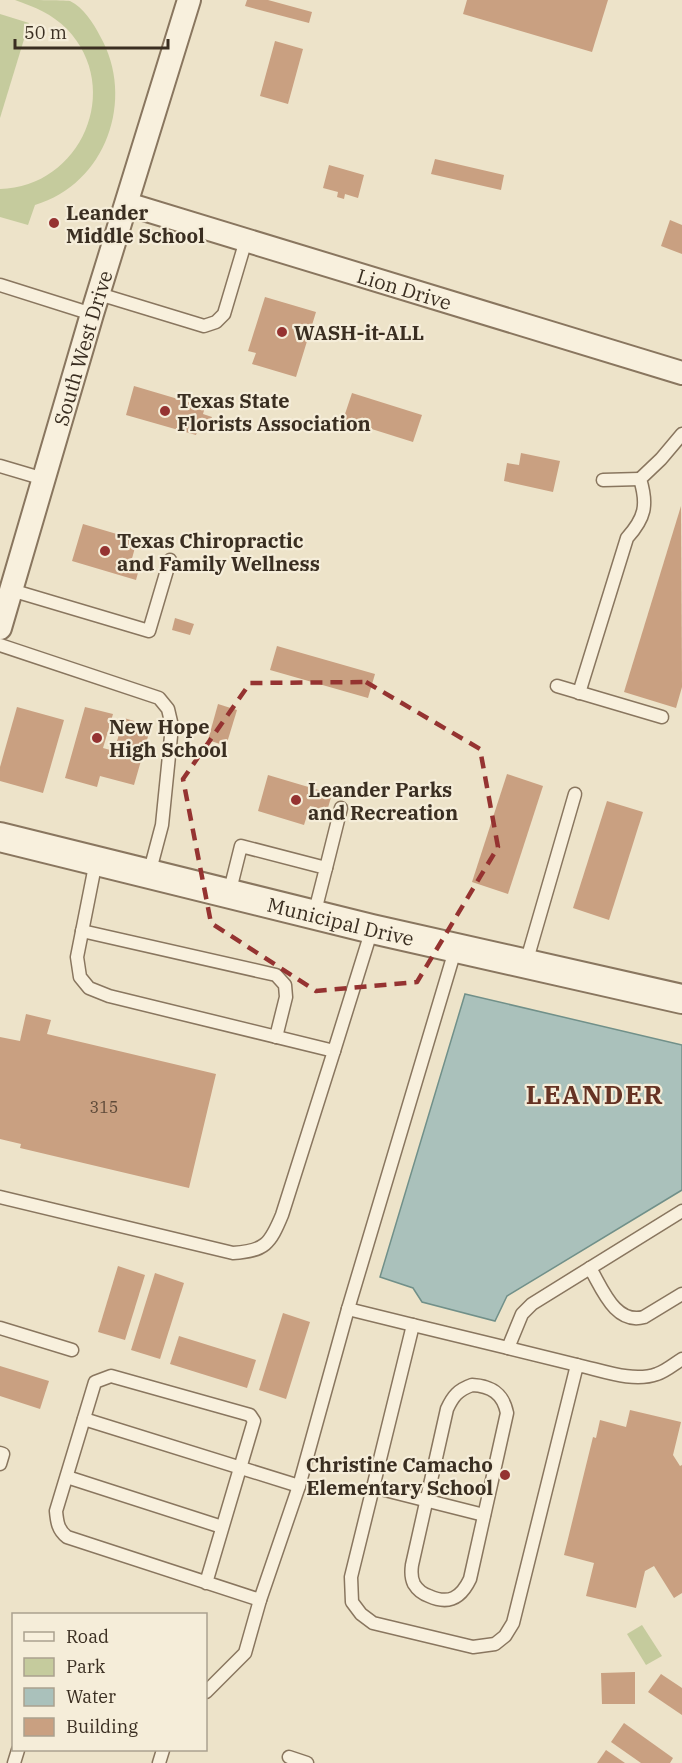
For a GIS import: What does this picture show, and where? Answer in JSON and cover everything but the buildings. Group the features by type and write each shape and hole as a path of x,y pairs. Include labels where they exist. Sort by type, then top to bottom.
{"street":[{"name":"South West Drive","path":"0,628 189,0"},
{"name":"Lion Drive","path":"127,204 682,373"},
{"name":"Municipal Drive","path":"0,837 372,929 682,999"}],"lane":[{"path":"0,285 204,326 216,322 224,314 246,240"},
{"path":"603,480 640,479 682,434"},
{"path":"0,466 44,479"},
{"path":"579,693 627,538 639,525 644,511 645,495 640,479"},
{"path":"11,590 149,631 170,560"},
{"path":"0,645 159,698 168,709 172,726 162,825 148,874"},
{"path":"557,686 662,717"},
{"path":"526,963 574,794"},
{"path":"314,915 341,808"},
{"path":"230,894 241,846 326,868"},
{"path":"96,861 77,957 80,977 89,988 109,996 334,1051"},
{"path":"0,1197 233,1253 251,1252 265,1245 275,1233 282,1215 372,929"},
{"path":"82,931 276,975 285,985 286,997 276,1037"},
{"path":"207,1691 245,1653 260,1600 299,1486 348,1309 456,947"},
{"path":"508,1348 522,1314 532,1304 682,1211"},
{"path":"590,1268 615,1309 630,1318 644,1317 682,1294"},
{"path":"348,1309 618,1375 639,1377 658,1374 682,1359"},
{"path":"413,1325 351,1577 352,1602 361,1614 373,1623 473,1647 495,1644 506,1636 513,1623 577,1365"},
{"path":"0,1328 72,1350"},
{"path":"206,1583 254,1421 250,1415 111,1376 95,1382 56,1511 60,1532 67,1537 206,1583 260,1600"},
{"path":"472,1385 485,1386 496,1392 505,1402 507,1413 470,1579 465,1589 457,1597 447,1601 424,1594 415,1585 411,1575 426,1500 447,1409 452,1398 460,1389 472,1385"},
{"path":"84,1419 299,1486"},
{"path":"0,1453 3,1454 0,1464"},
{"path":"67,1477 222,1527"},
{"path":"373,1487 484,1515"},
{"path":"289,1757 307,1763"}],"highlighted area":[{"path":"366,682 480,749 498,847 417,982 316,991 211,923 183,779 250,683"}],"green space":[{"path":"15,0 70,1 79,7 100,36 110,60 115,86 114,112 108,136 96,159 80,179 60,194 35,205 28,225 0,217 0,189 28,184 53,172 72,153 85,131 92,105 92,79 84,53 67,29 43,12"},
{"path":"0,14 29,23 0,118"},
{"path":"642,1625 662,1656 646,1665 627,1634"}],"water":[{"path":"465,994 682,1045 682,1190 507,1296 495,1321 422,1302 413,1288 380,1277"}],"place":[{"name":"Leander Middle School","path":"54,223"},
{"name":"WASH-it-ALL","path":"282,332"},
{"name":"Texas State Florists Association","path":"165,411"},
{"name":"Texas Chiropractic and Family Wellness","path":"105,551"},
{"name":"New Hope High School","path":"97,738"},
{"name":"Leander Parks and Recreation","path":"296,800"},
{"name":"Christine Camacho Elementary School","path":"505,1475"}],"district":[{"name":"LEANDER","path":"595,1094"}]}
